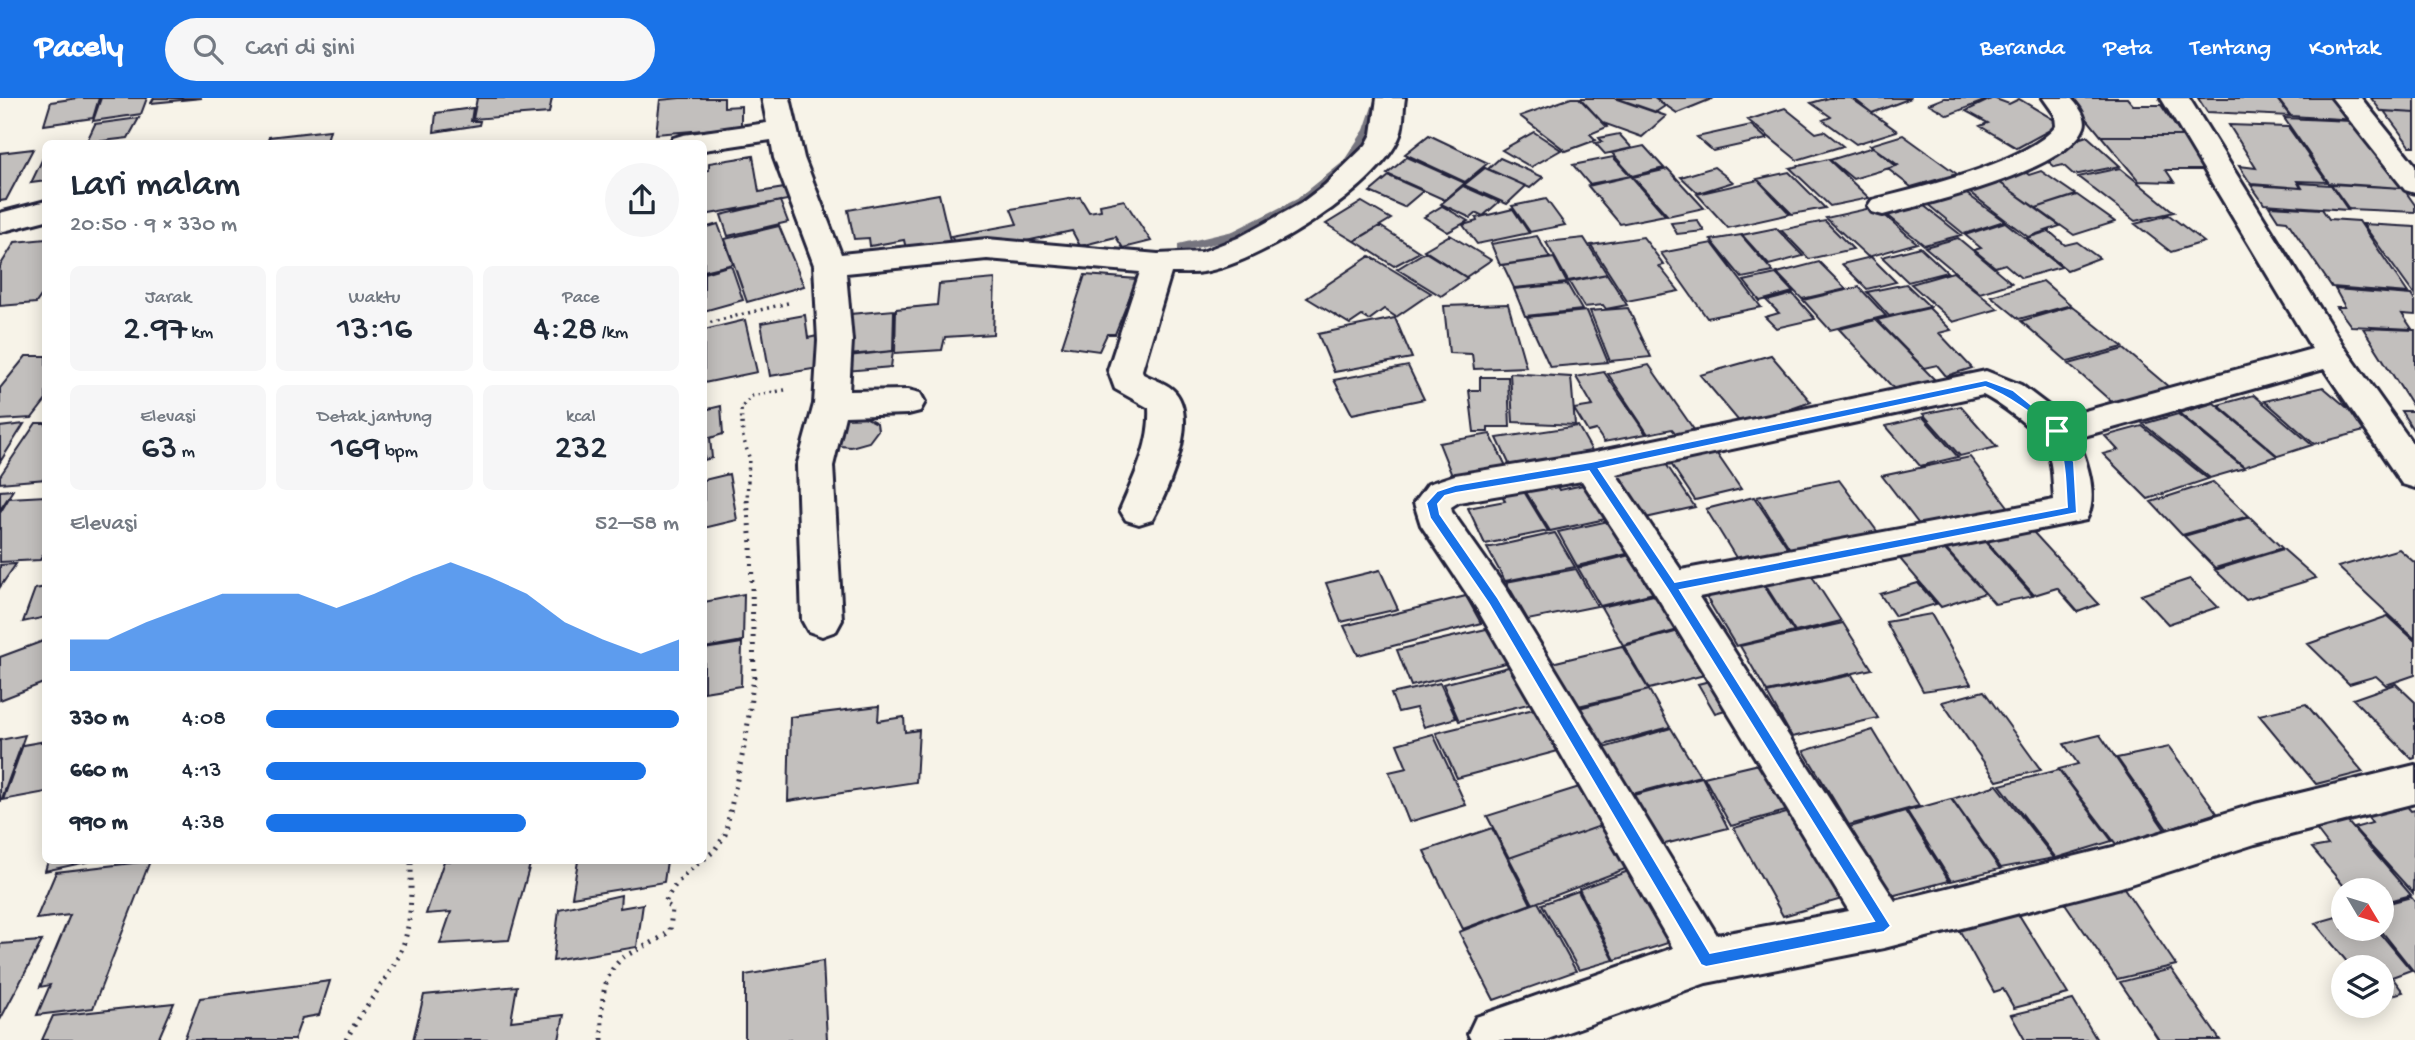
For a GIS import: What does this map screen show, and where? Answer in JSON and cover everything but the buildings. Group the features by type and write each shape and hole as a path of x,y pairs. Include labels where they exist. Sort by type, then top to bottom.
{"street":[{"path":"776,98 789,158 831,276 835,341 832,391 815,466 821,620"},
{"path":"831,276 987,249 1158,264 1206,262 1233,252 1311,211 1336,191 1378,149 1386,134 1391,98"},
{"path":"1883,206 1958,186 2038,155 2058,141 2070,127 2070,119 2057,98"},
{"path":"2175,98 2332,355 2415,475"},
{"path":"2346,98 2415,184"},
{"path":"707,140 781,130"},
{"path":"0,223 42,211"},
{"path":"1139,510 1166,435 1167,408 1160,397 1127,381 1125,370 1158,264"},
{"path":"2057,431 2332,355"},
{"path":"1672,587 2073,510 2068,462 2057,431 2009,393 1986,383 1591,466 1455,489 1441,494 1432,503 1434,515 1493,601 1706,960"},
{"path":"832,391 908,402"},
{"path":"1591,466 1672,587 1884,926"},
{"path":"1493,1034 1706,960 1884,926 2121,866 2255,824 2415,784"}],"path":[{"path":"707,323 769,309 831,276"},
{"path":"707,856 724,835 746,738 754,676 751,545 746,491 749,457 743,437 741,408 752,396 801,388 832,391"},
{"path":"346,1040 357,1018 400,956 411,909 411,864"},
{"path":"602,1040 606,980 624,956 659,942 670,931 672,909 665,903 668,894 679,878 697,864"}],"waterway":[{"path":"1183,247 1238,234 1302,202 1348,165 1370,130 1381,98"}],"route":[{"path":"2057,431 2009,393 1986,383 1591,466 1672,587 1884,926 1706,960 1493,601 1434,515 1432,503 1441,494 1455,489 1591,466 1632,527 1672,587 2073,510 2068,462 2057,431"}]}
